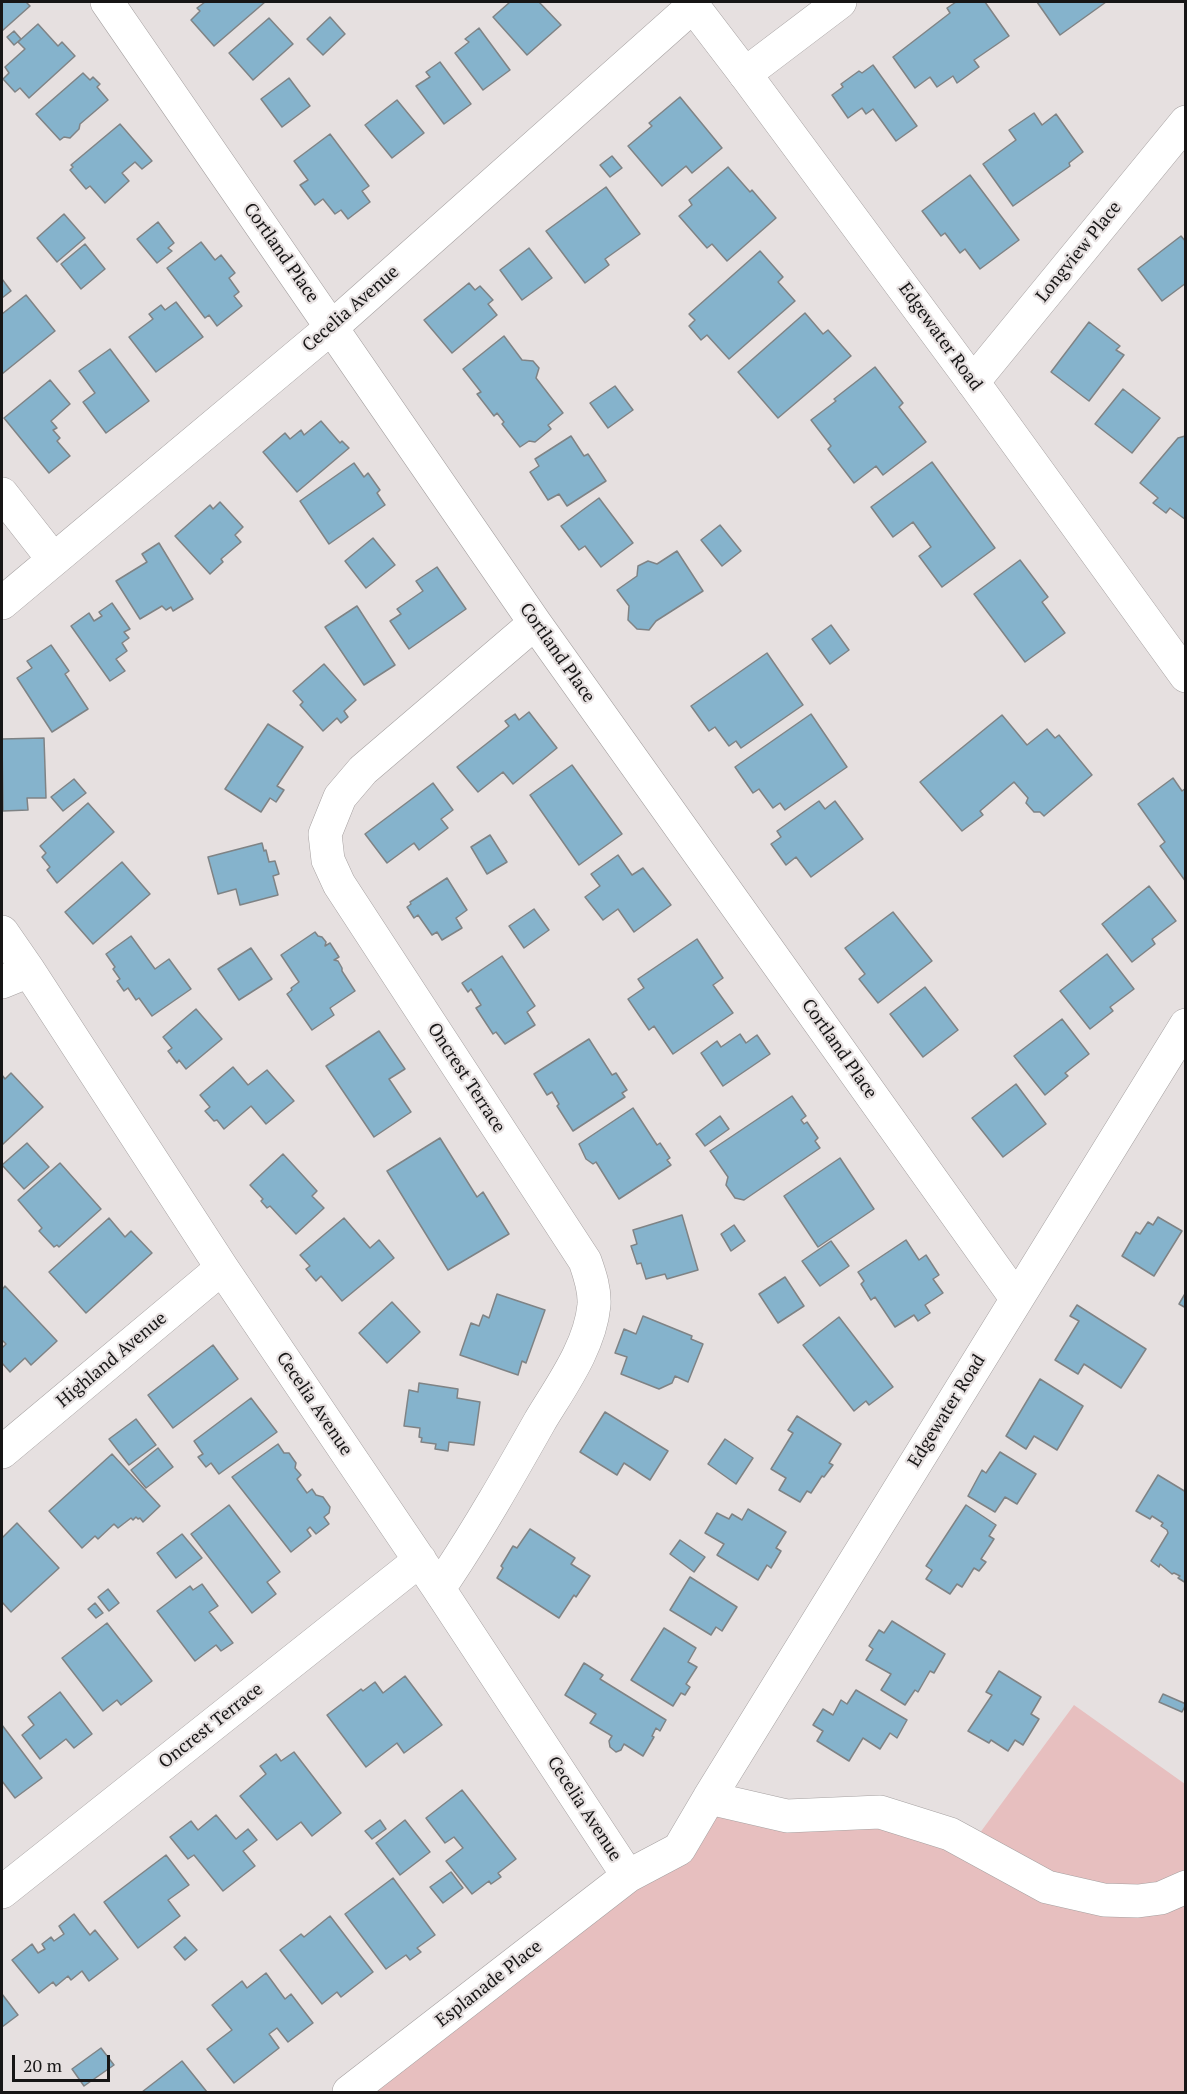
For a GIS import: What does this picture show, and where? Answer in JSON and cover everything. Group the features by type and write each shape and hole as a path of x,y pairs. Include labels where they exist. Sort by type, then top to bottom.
{"street":[{"name":"Cortland Place","path":"107,2 535,623 1016,1298"},
{"path":"745,74 840,2"},
{"name":"Cecelia Avenue","path":"2,603 332,327 691,4"},
{"name":"Edgewater Road","path":"691,4 973,382 1185,675"},
{"name":"Longview Place","path":"973,382 1185,123"},
{"path":"2,494 53,559"},
{"name":"Oncrest Terrace","path":"2,1892 429,1573 446,1578 489,1510 574,1362 588,1331 594,1305 592,1282 585,1261 339,884 328,860 325,834 340,797 363,770 535,623"},
{"name":"Cecelia Avenue","path":"2,932 15,977 222,1268 429,1573 628,1876"},
{"name":"Edgewater Road","path":"628,1876 679,1849 1185,1025"},
{"name":"Highland Avenue","path":"2,1452 222,1268"},
{"path":"709,1798 787,1816 880,1812 950,1834 1047,1887 1104,1900 1138,1901 1161,1898 1185,1887"},
{"name":"Esplanade Place","path":"349,2092 628,1876"}],"shaded area":[{"path":"1074,1705 1185,1784 1185,2092 349,2092 628,1876 709,1798 880,1812 971,1845"}],"building":[{"path":"2,2 26,2 30,6 2,31"},
{"path":"205,2 265,2 214,46 191,20 200,11 197,8"},
{"path":"510,2 539,2 561,25 527,55 493,17"},
{"path":"956,2 985,2 1009,36 974,60 979,67 957,83 953,76 937,87 930,77 915,88 893,57 950,13 947,8"},
{"path":"1037,2 1106,2 1060,35"},
{"path":"330,17 345,34 323,55 307,39"},
{"path":"269,18 293,44 253,80 229,53"},
{"path":"38,24 58,46 62,42 75,56 29,98 20,88 15,92 3,79 9,73 5,67 25,49 18,42"},
{"path":"479,28 510,70 483,90 455,53 469,42 465,39"},
{"path":"14,31 21,39 14,45 7,37"},
{"path":"440,62 471,104 444,124 416,86 430,77 426,72"},
{"path":"873,65 917,126 896,141 873,109 866,114 862,108 848,118 832,95 843,87 841,84 859,71 862,73"},
{"path":"83,73 90,80 93,77 100,84 97,87 108,100 80,124 79,129 70,138 64,137 60,140 36,114"},
{"path":"289,78 310,106 282,127 261,99"},
{"path":"680,97 722,148 692,173 686,166 662,186 628,146 652,126 649,123"},
{"path":"397,100 424,133 392,158 365,125"},
{"path":"1034,113 1042,125 1056,114 1083,152 1069,163 1070,166 1013,206 983,164 1016,140 1009,130"},
{"path":"120,124 152,161 142,169 135,162 122,173 129,181 105,203 90,186 86,189 70,170 73,167 71,165"},
{"path":"330,134 369,186 362,191 370,202 348,219 341,210 335,214 323,199 315,205 300,185 308,180 294,161"},
{"path":"612,156 622,168 610,177 600,165"},
{"path":"728,167 776,218 727,261 712,244 707,248 679,216 692,205 689,200"},
{"path":"970,175 1019,240 980,269 965,249 960,253 945,233 941,236 922,211"},
{"path":"606,187 640,234 605,259 609,265 585,283 546,231"},
{"path":"64,214 85,238 57,262 37,238"},
{"path":"158,222 174,243 168,248 172,251 157,263 137,239"},
{"path":"1181,236 1186,242 1186,283 1162,301 1138,269"},
{"path":"201,242 215,260 221,255 235,273 229,278 239,292 234,296 242,306 217,326 209,315 205,318 167,268"},
{"path":"85,244 105,269 81,289 61,264"},
{"path":"529,248 552,278 522,300 500,270"},
{"path":"760,251 783,277 778,282 795,301 729,359 707,335 701,340 689,326 695,320 689,314"},
{"path":"2,279 11,291 2,298"},
{"path":"469,283 475,290 480,286 493,300 488,304 497,315 452,353 424,320"},
{"path":"26,295 55,331 2,374 2,314"},
{"path":"176,302 203,337 156,372 129,337 153,319 149,314 161,305 165,310"},
{"path":"805,313 823,334 828,330 851,356 778,418 738,372"},
{"path":"1089,322 1120,346 1116,350 1124,355 1089,401 1051,372"},
{"path":"504,336 522,360 533,361 539,368 536,378 563,413 548,425 551,429 535,442 529,441 520,447 502,424 504,422 497,413 494,416 477,394 481,392 463,369"},
{"path":"110,349 149,401 106,433 83,402 95,393 79,371"},
{"path":"875,367 903,403 899,407 926,442 883,475 876,466 854,483 828,449 831,446 811,420"},
{"path":"50,380 70,404 51,421 57,428 53,430 60,438 57,441 70,456 49,473 4,418"},
{"path":"615,386 633,410 608,428 590,403"},
{"path":"1123,389 1160,418 1132,453 1095,424"},
{"path":"321,421 340,443 342,441 349,448 297,492 263,452 285,433 290,439 301,430 304,435"},
{"path":"571,436 584,456 588,454 606,481 567,506 559,494 548,500 530,472 539,466 535,459"},
{"path":"1185,436 1186,520 1170,508 1166,513 1153,503 1158,498 1140,483 1178,438"},
{"path":"932,462 995,548 942,587 919,556 931,547 913,522 893,537 871,507"},
{"path":"354,463 364,477 368,473 380,490 377,493 385,505 329,544 300,501"},
{"path":"599,498 633,543 601,567 585,546 579,550 561,526"},
{"path":"220,502 243,527 235,535 241,542 221,559 223,562 210,574 175,536 210,505 213,509"},
{"path":"720,525 741,551 722,566 701,540"},
{"path":"373,538 395,565 366,588 345,561"},
{"path":"159,543 193,599 173,611 171,607 166,610 162,606 140,619 116,581 147,562 142,554"},
{"path":"677,551 703,591 656,621 649,630 637,629 628,620 629,606 617,590 637,576 638,566 648,561 657,564"},
{"path":"1020,560 1048,597 1042,602 1065,633 1025,662 974,594"},
{"path":"437,567 466,609 409,649 390,621 401,614 397,609 423,591 416,581"},
{"path":"112,603 130,629 124,632 129,638 122,643 127,651 116,659 125,671 110,681 71,626 89,613 94,621 102,616 99,612"},
{"path":"357,606 395,665 364,685 325,627"},
{"path":"831,625 849,650 830,664 812,639"},
{"path":"51,645 69,671 65,674 88,709 52,732 17,678 32,668 27,661"},
{"path":"767,653 803,705 741,748 736,741 729,746 715,727 709,731 691,706"},
{"path":"324,664 356,700 344,711 348,717 341,723 337,718 323,731 300,705 303,702 293,691"},
{"path":"529,712 557,748 513,784 503,772 478,792 457,767 509,726 505,721 515,714 519,720"},
{"path":"811,714 847,767 785,810 780,803 773,808 759,789 753,793 735,767"},
{"path":"1002,715 1027,745 1047,729 1055,738 1059,735 1092,775 1044,816 1040,812 1034,812 1026,803 1028,798 1014,782 980,811 983,815 962,831 920,782"},
{"path":"268,724 303,747 277,786 284,790 276,802 270,798 261,812 225,789"},
{"path":"44,738 46,798 27,798 28,810 3,811 2,739"},
{"path":"572,765 622,834 579,865 530,795"},
{"path":"1173,778 1182,791 1186,788 1186,882 1160,846 1165,842 1138,804"},
{"path":"74,779 86,793 63,811 51,797"},
{"path":"433,783 453,810 441,819 448,828 419,850 414,843 387,863 365,834"},
{"path":"819,801 825,809 835,801 863,839 811,877 796,857 786,865 771,844 781,837 777,831"},
{"path":"88,803 114,832 57,883 47,870 50,867 42,857 46,853 40,846"},
{"path":"490,835 507,862 487,874 471,847"},
{"path":"262,843 269,862 275,861 279,874 273,876 278,895 240,905 236,889 218,894 208,857"},
{"path":"618,855 632,875 643,868 671,905 634,932 618,909 603,920 585,897 600,886 591,874"},
{"path":"122,862 150,894 93,944 65,912"},
{"path":"447,878 467,910 456,918 462,928 442,940 437,932 432,935 418,915 414,918 407,907 411,904 410,902"},
{"path":"1149,886 1176,921 1152,939 1155,944 1132,962 1102,924"},
{"path":"534,909 549,930 524,948 509,926"},
{"path":"893,912 932,961 878,1003 859,979 865,974 845,948"},
{"path":"315,932 326,942 325,946 330,943 339,957 334,960 338,961 355,991 330,1008 334,1015 312,1030 287,994 299,982 281,955"},
{"path":"131,936 155,969 169,959 191,989 152,1016 139,998 136,1000 128,988 124,991 117,981 120,979 113,969 115,967 106,954"},
{"path":"697,939 723,978 713,985 733,1013 673,1054 654,1026 649,1030 628,999 644,988 638,979"},
{"path":"251,948 272,979 239,1000 218,969"},
{"path":"1107,954 1134,989 1110,1007 1113,1011 1090,1029 1060,991"},
{"path":"502,956 535,1006 527,1012 535,1025 505,1044 496,1032 493,1034 476,1008 481,1005 471,989 468,992 462,983"},
{"path":"925,987 958,1030 923,1057 890,1014"},
{"path":"196,1009 222,1039 186,1069 179,1060 177,1063 168,1051 172,1048 163,1037"},
{"path":"1062,1019 1089,1054 1065,1073 1068,1076 1045,1095 1014,1056"},
{"path":"379,1031 405,1069 389,1079 411,1112 374,1137 326,1066"},
{"path":"740,1034 746,1043 757,1035 770,1054 723,1086 701,1053 717,1041 721,1047"},
{"path":"589,1039 612,1075 616,1073 627,1090 622,1093 625,1097 573,1131 557,1106 559,1104 552,1092 547,1095 534,1074"},
{"path":"233,1067 248,1085 267,1070 294,1101 266,1124 251,1106 224,1129 205,1111 210,1107 200,1095"},
{"path":"11,1073 43,1107 2,1145 2,1075 5,1079"},
{"path":"1016,1084 1046,1124 1003,1157 972,1118"},
{"path":"792,1096 806,1116 801,1120 804,1124 807,1122 818,1138 815,1141 820,1148 744,1200 735,1198 726,1185 728,1177 710,1151"},
{"path":"633,1108 657,1145 660,1143 670,1158 667,1160 671,1165 619,1199 596,1162 593,1164 586,1159 579,1144"},
{"path":"720,1116 729,1129 705,1146 696,1134"},
{"path":"440,1138 477,1197 483,1192 509,1234 448,1270 387,1171"},
{"path":"27,1143 49,1167 24,1189 2,1165"},
{"path":"283,1154 317,1191 312,1196 324,1208 296,1234 270,1206 267,1208 261,1201 263,1199 250,1185"},
{"path":"840,1158 874,1209 818,1247 784,1196"},
{"path":"60,1163 101,1209 59,1247 57,1245 54,1247 39,1231 42,1228 18,1200"},
{"path":"682,1215 698,1270 667,1279 665,1274 646,1279 641,1263 637,1264 631,1246 637,1244 633,1230"},
{"path":"1158,1217 1182,1231 1154,1276 1122,1256 1136,1232 1140,1234 1148,1222 1153,1225"},
{"path":"109,1218 125,1237 131,1231 152,1253 86,1313 49,1272"},
{"path":"344,1218 370,1248 379,1240 394,1258 342,1301 321,1276 316,1281 306,1269 310,1266 300,1255"},
{"path":"734,1225 745,1241 731,1251 721,1234"},
{"path":"906,1240 919,1260 926,1255 939,1275 933,1279 943,1293 925,1305 930,1313 918,1321 914,1315 895,1327 875,1297 871,1300 861,1284 864,1281 858,1272"},
{"path":"831,1241 849,1266 820,1286 802,1261"},
{"path":"785,1277 804,1306 778,1323 759,1294"},
{"path":"5,1286 57,1341 31,1365 25,1358 10,1372 2,1363 2,1348 6,1344 2,1340 2,1290"},
{"path":"1186,1292 1186,1308 1179,1304"},
{"path":"497,1294 545,1310 526,1363 522,1361 518,1375 460,1355 471,1323 479,1326 483,1315 489,1318"},
{"path":"392,1302 420,1332 387,1363 359,1333"},
{"path":"1077,1305 1146,1349 1121,1388 1084,1364 1078,1374 1055,1360 1079,1321 1070,1316"},
{"path":"643,1316 692,1336 691,1339 703,1344 688,1382 675,1376 672,1383 659,1389 621,1374 627,1357 615,1353 624,1329 636,1334"},
{"path":"839,1317 893,1387 869,1405 866,1401 854,1411 803,1345"},
{"path":"213,1345 238,1379 173,1428 148,1395"},
{"path":"1040,1379 1083,1406 1057,1450 1034,1436 1026,1449 1006,1436"},
{"path":"419,1383 458,1389 457,1398 480,1402 474,1445 449,1442 448,1451 435,1449 436,1444 421,1442 420,1428 404,1426 409,1390 418,1392"},
{"path":"251,1398 277,1432 219,1474 211,1463 206,1467 198,1457 203,1454 194,1441"},
{"path":"605,1412 668,1451 650,1480 624,1463 617,1475 580,1452"},
{"path":"797,1416 841,1444 829,1463 833,1465 824,1477 822,1476 811,1493 807,1491 800,1502 779,1490 786,1478 771,1469 793,1433 788,1430"},
{"path":"136,1419 156,1445 129,1465 109,1439"},
{"path":"725,1439 753,1458 736,1484 708,1464"},
{"path":"278,1444 284,1453 289,1453 296,1463 295,1468 301,1475 297,1479 307,1493 312,1489 316,1495 323,1497 330,1507 329,1513 324,1517 329,1524 316,1534 310,1527 307,1530 311,1536 291,1552 232,1477"},
{"path":"158,1448 173,1467 146,1488 131,1470"},
{"path":"1000,1452 1036,1474 1017,1504 1005,1497 995,1512 968,1496 982,1470 986,1473"},
{"path":"112,1454 160,1506 143,1522 136,1517 118,1528 114,1524 98,1539 95,1536 82,1548 49,1511"},
{"path":"1158,1475 1186,1492 1186,1583 1178,1578 1180,1576 1172,1574 1160,1564 1159,1567 1151,1561 1168,1533 1161,1526 1163,1523 1152,1516 1150,1519 1136,1511"},
{"path":"229,1505 280,1572 267,1582 276,1594 252,1613 191,1534"},
{"path":"966,1505 996,1525 989,1536 994,1539 981,1559 986,1562 979,1571 974,1568 962,1587 957,1584 950,1594 926,1579 932,1570 926,1566"},
{"path":"748,1509 786,1532 776,1548 781,1551 771,1568 767,1565 758,1580 717,1555 724,1544 705,1533 717,1513 729,1519 732,1514 742,1520"},
{"path":"17,1523 59,1568 11,1612 2,1602 2,1538"},
{"path":"530,1529 575,1558 571,1564 590,1576 559,1618 497,1578 513,1546 517,1548"},
{"path":"182,1534 202,1558 176,1578 157,1553"},
{"path":"680,1540 705,1557 694,1572 670,1554"},
{"path":"690,1577 737,1607 722,1631 716,1627 711,1635 670,1610"},
{"path":"202,1584 218,1606 209,1612 233,1643 221,1651 216,1645 195,1661 157,1611 190,1586 193,1590"},
{"path":"108,1589 119,1603 109,1611 98,1597"},
{"path":"95,1603 103,1613 96,1618 88,1609"},
{"path":"892,1621 945,1654 934,1673 930,1671 918,1692 915,1690 905,1705 881,1690 891,1674 866,1660 873,1649 869,1646 879,1630 884,1633"},
{"path":"107,1623 152,1681 121,1705 117,1700 103,1711 62,1658"},
{"path":"664,1628 696,1648 688,1662 697,1667 686,1684 690,1687 685,1695 681,1693 673,1706 631,1680"},
{"path":"584,1663 603,1675 600,1679 666,1720 660,1731 656,1728 652,1736 654,1737 643,1756 624,1744 621,1750 616,1752 610,1747 609,1741 612,1736 590,1723 596,1714 565,1695"},
{"path":"999,1671 1041,1697 1031,1714 1039,1719 1023,1745 1015,1740 1008,1751 991,1740 989,1743 968,1731 992,1695 986,1692"},
{"path":"405,1676 442,1725 404,1753 397,1743 366,1767 327,1715 361,1689 363,1691 375,1682 383,1693"},
{"path":"856,1690 907,1720 897,1738 890,1733 880,1749 863,1738 849,1761 817,1741 823,1731 813,1725 823,1709 833,1715 841,1700 847,1704"},
{"path":"60,1692 92,1734 74,1748 66,1739 40,1759 22,1735 34,1725 28,1717"},
{"path":"1163,1694 1186,1704 1182,1712 1159,1702"},
{"path":"2,1725 42,1778 15,1798 2,1781"},
{"path":"294,1752 341,1813 312,1836 301,1822 277,1840 240,1796 266,1774 260,1766 276,1754 281,1761"},
{"path":"462,1790 516,1859 498,1873 501,1877 491,1884 489,1881 472,1894 446,1861 463,1848 454,1837 445,1843 426,1818"},
{"path":"216,1815 236,1839 248,1829 257,1840 243,1851 255,1866 223,1891 194,1855 188,1859 170,1837 191,1821 198,1830"},
{"path":"380,1820 386,1829 372,1839 365,1831"},
{"path":"405,1820 430,1852 400,1875 376,1843"},
{"path":"166,1855 189,1885 168,1900 180,1916 138,1948 104,1902"},
{"path":"451,1872 463,1888 443,1903 430,1887"},
{"path":"393,1878 435,1935 417,1948 421,1952 410,1960 406,1955 386,1969 345,1914"},
{"path":"74,1914 90,1935 95,1930 118,1959 89,1981 82,1971 71,1980 68,1976 56,1986 53,1982 39,1993 12,1960 32,1944 38,1953 45,1949 42,1944 51,1937 54,1941 64,1934 59,1926"},
{"path":"330,1916 373,1972 341,1997 337,1992 322,2004 280,1950 301,1934 304,1937"},
{"path":"185,1937 197,1950 185,1960 174,1947"},
{"path":"266,1973 285,1999 291,1994 313,2023 288,2042 277,2028 269,2034 279,2048 234,2083 207,2049 232,2030 212,2005 242,1981 247,1988"},
{"path":"2,1994 18,2015 2,2027"},
{"path":"101,2048 114,2065 84,2086 72,2069"},
{"path":"182,2061 207,2092 142,2092"}]}
